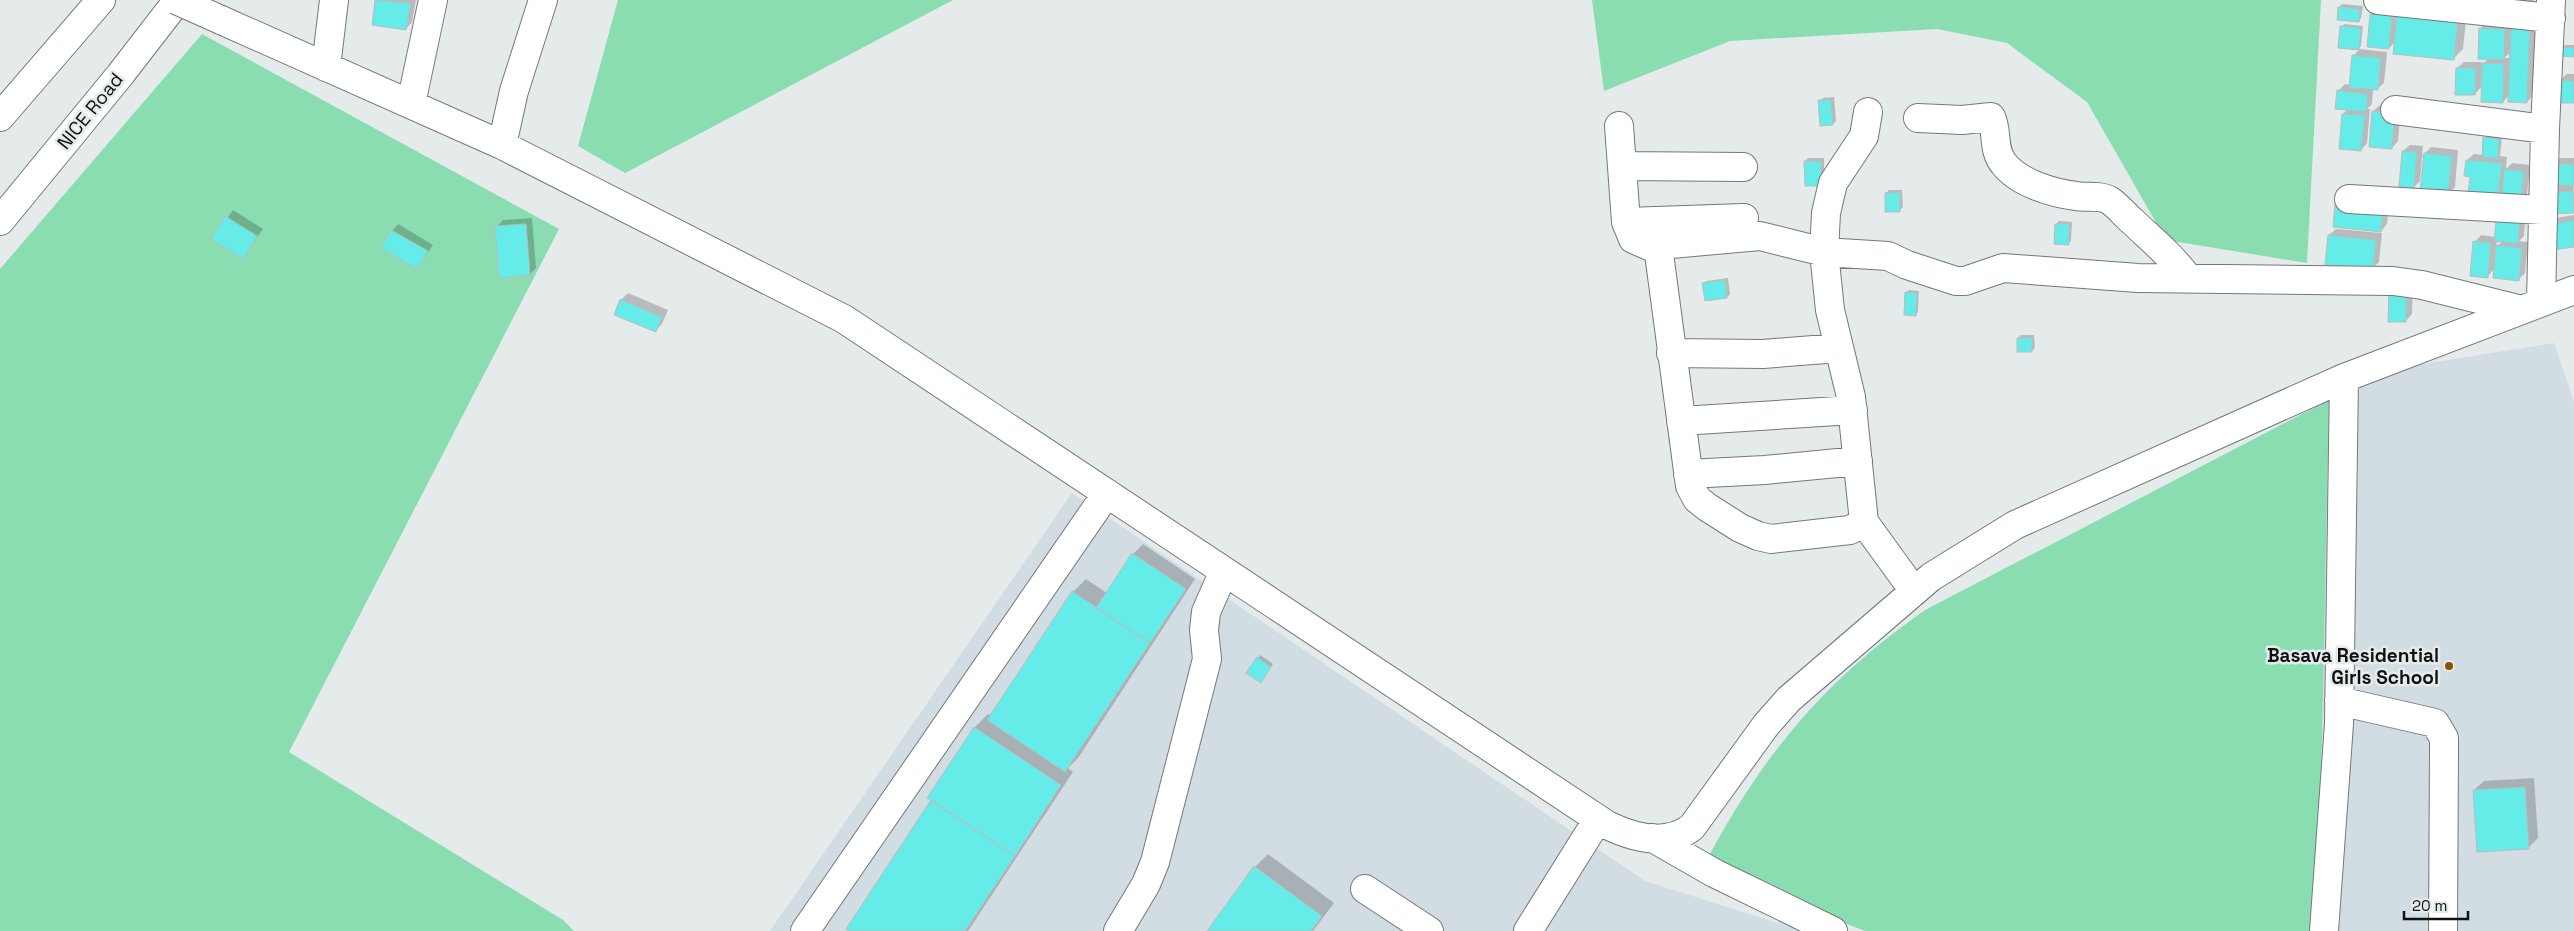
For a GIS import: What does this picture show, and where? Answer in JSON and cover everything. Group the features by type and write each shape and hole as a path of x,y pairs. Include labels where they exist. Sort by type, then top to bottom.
{"main road":[{"path":"0,117 101,0"},
{"path":"177,0 502,145 844,319 1598,818 1625,833 1653,838 1681,836 1692,827 1776,712 1801,688 1914,591 1952,562 2016,525 2344,378 2574,290"},
{"name":"NICE Road","path":"0,221 120,74 177,0"},
{"path":"326,67 334,0"},
{"path":"411,104 433,0"},
{"path":"502,145 514,91 544,0"},
{"path":"2378,0 2551,9 2542,210 2531,306"},
{"path":"2395,110 2545,129"},
{"path":"1868,112 1864,136 1833,183 1826,213 1824,252 1830,310 1853,410 1864,522 1914,591"},
{"path":"1918,118 1962,120 1990,117 2000,158 2011,171 2021,178 2053,191 2074,196 2098,197 2110,200 2155,241 2188,278"},
{"path":"1619,126 1626,222 1633,239 1640,244 1658,246 1760,236 1824,252 1888,256 1907,265 1956,281 1965,281 2003,268 2138,278 2393,281 2531,306"},
{"path":"1622,166 1743,167"},
{"path":"2349,199 2542,210"},
{"path":"1626,222 1744,218"},
{"path":"1658,246 1688,474 1690,486 1697,498 1740,528 1758,536 1771,539 1850,530 1864,522"},
{"path":"1671,353 1763,354 1839,348"},
{"path":"2324,931 2339,701 2344,378"},
{"path":"1681,421 1853,410"},
{"path":"1688,474 1765,470 1858,461"},
{"path":"805,931 1107,493"},
{"path":"1118,931 1146,884 1155,862 1207,658 1204,630 1206,612 1224,571"},
{"path":"2339,701 2435,723 2440,728 2444,748 2444,931"},
{"path":"1528,931 1598,818"},
{"path":"1653,838 1714,872 1833,931"},
{"path":"1365,889 1429,931"}],"shaded area":[{"name":"Basava Residential Girls School","path":"2554,343 2574,402 2574,931 2318,931 2329,400 2411,366"},
{"path":"1072,493 1645,881 1803,931 770,931"}],"green space":[{"path":"618,0 953,0 625,173 578,146"},
{"path":"1592,0 2321,0 2307,263 2166,240 2087,102 2007,43 1937,29 1730,41 1604,91"},
{"path":"202,34 559,229 289,752 563,920 574,931 0,931 0,269"},
{"path":"2329,400 2318,931 1865,931 1793,903 1710,854 1731,816 1754,782 1802,718 1858,662 1925,610"}],"building":[{"path":"375,0 411,3 406,30 372,25"},
{"path":"2338,7 2360,9 2359,22 2337,20"},
{"path":"2370,14 2392,16 2389,49 2367,47"},
{"path":"2397,14 2458,20 2454,60 2393,54"},
{"path":"2511,23 2530,24 2527,103 2508,102"},
{"path":"2340,26 2361,28 2359,50 2338,48"},
{"path":"2479,28 2505,29 2504,60 2478,59"},
{"path":"2560,47 2574,48 2574,57 2560,56"},
{"path":"2352,55 2381,58 2378,90 2349,88"},
{"path":"2482,63 2504,64 2503,103 2481,102"},
{"path":"2456,68 2476,68 2475,95 2455,95"},
{"path":"2559,80 2574,81 2574,103 2558,103"},
{"path":"2337,90 2368,94 2366,112 2335,109"},
{"path":"1818,100 1831,100 1833,125 1820,126"},
{"path":"2372,111 2395,113 2392,149 2369,147"},
{"path":"2342,114 2365,115 2361,151 2339,149"},
{"path":"2483,137 2499,139 2498,159 2482,157"},
{"path":"2402,151 2417,152 2414,189 2399,187"},
{"path":"2424,153 2452,156 2448,195 2420,192"},
{"path":"2466,160 2502,163 2498,197 2468,194 2470,177 2464,176"},
{"path":"1804,161 1821,161 1822,186 1805,186"},
{"path":"2552,164 2574,164 2574,186 2552,185"},
{"path":"2504,169 2524,171 2521,203 2501,201"},
{"path":"2573,191 2574,213 2551,214 2550,192"},
{"path":"1900,192 1900,212 1885,212 1885,193"},
{"path":"2335,204 2384,208 2381,232 2333,227"},
{"path":"2497,212 2520,214 2518,244 2494,241"},
{"path":"225,216 257,236 243,259 211,239"},
{"path":"2574,220 2574,247 2553,250 2548,225"},
{"path":"526,224 530,275 499,278 495,226"},
{"path":"2055,224 2069,224 2069,245 2054,244"},
{"path":"391,230 428,251 417,269 381,248"},
{"path":"2328,235 2376,240 2373,270 2325,265"},
{"path":"2473,241 2491,243 2488,278 2470,276"},
{"path":"2496,245 2522,248 2519,281 2493,278"},
{"path":"1725,280 1727,298 1705,301 1702,283"},
{"path":"2389,287 2407,288 2406,322 2388,322"},
{"path":"1905,292 1917,293 1916,316 1904,315"},
{"path":"620,299 662,317 656,332 614,315"},
{"path":"2032,337 2032,352 2017,352 2017,338"},
{"path":"1132,553 1186,589 1150,643 1096,608"},
{"path":"1072,591 1150,643 1065,772 987,720"},
{"path":"1257,657 1271,667 1261,683 1246,673"},
{"path":"974,727 1061,785 1015,856 927,798"},
{"path":"2525,787 2529,849 2477,852 2473,790"},
{"path":"931,800 1015,856 965,931 849,931 846,929"},
{"path":"1254,866 1322,916 1311,931 1207,931"}],"place":[{"name":"Basava Residential Girls School","path":"2449,666"}]}
